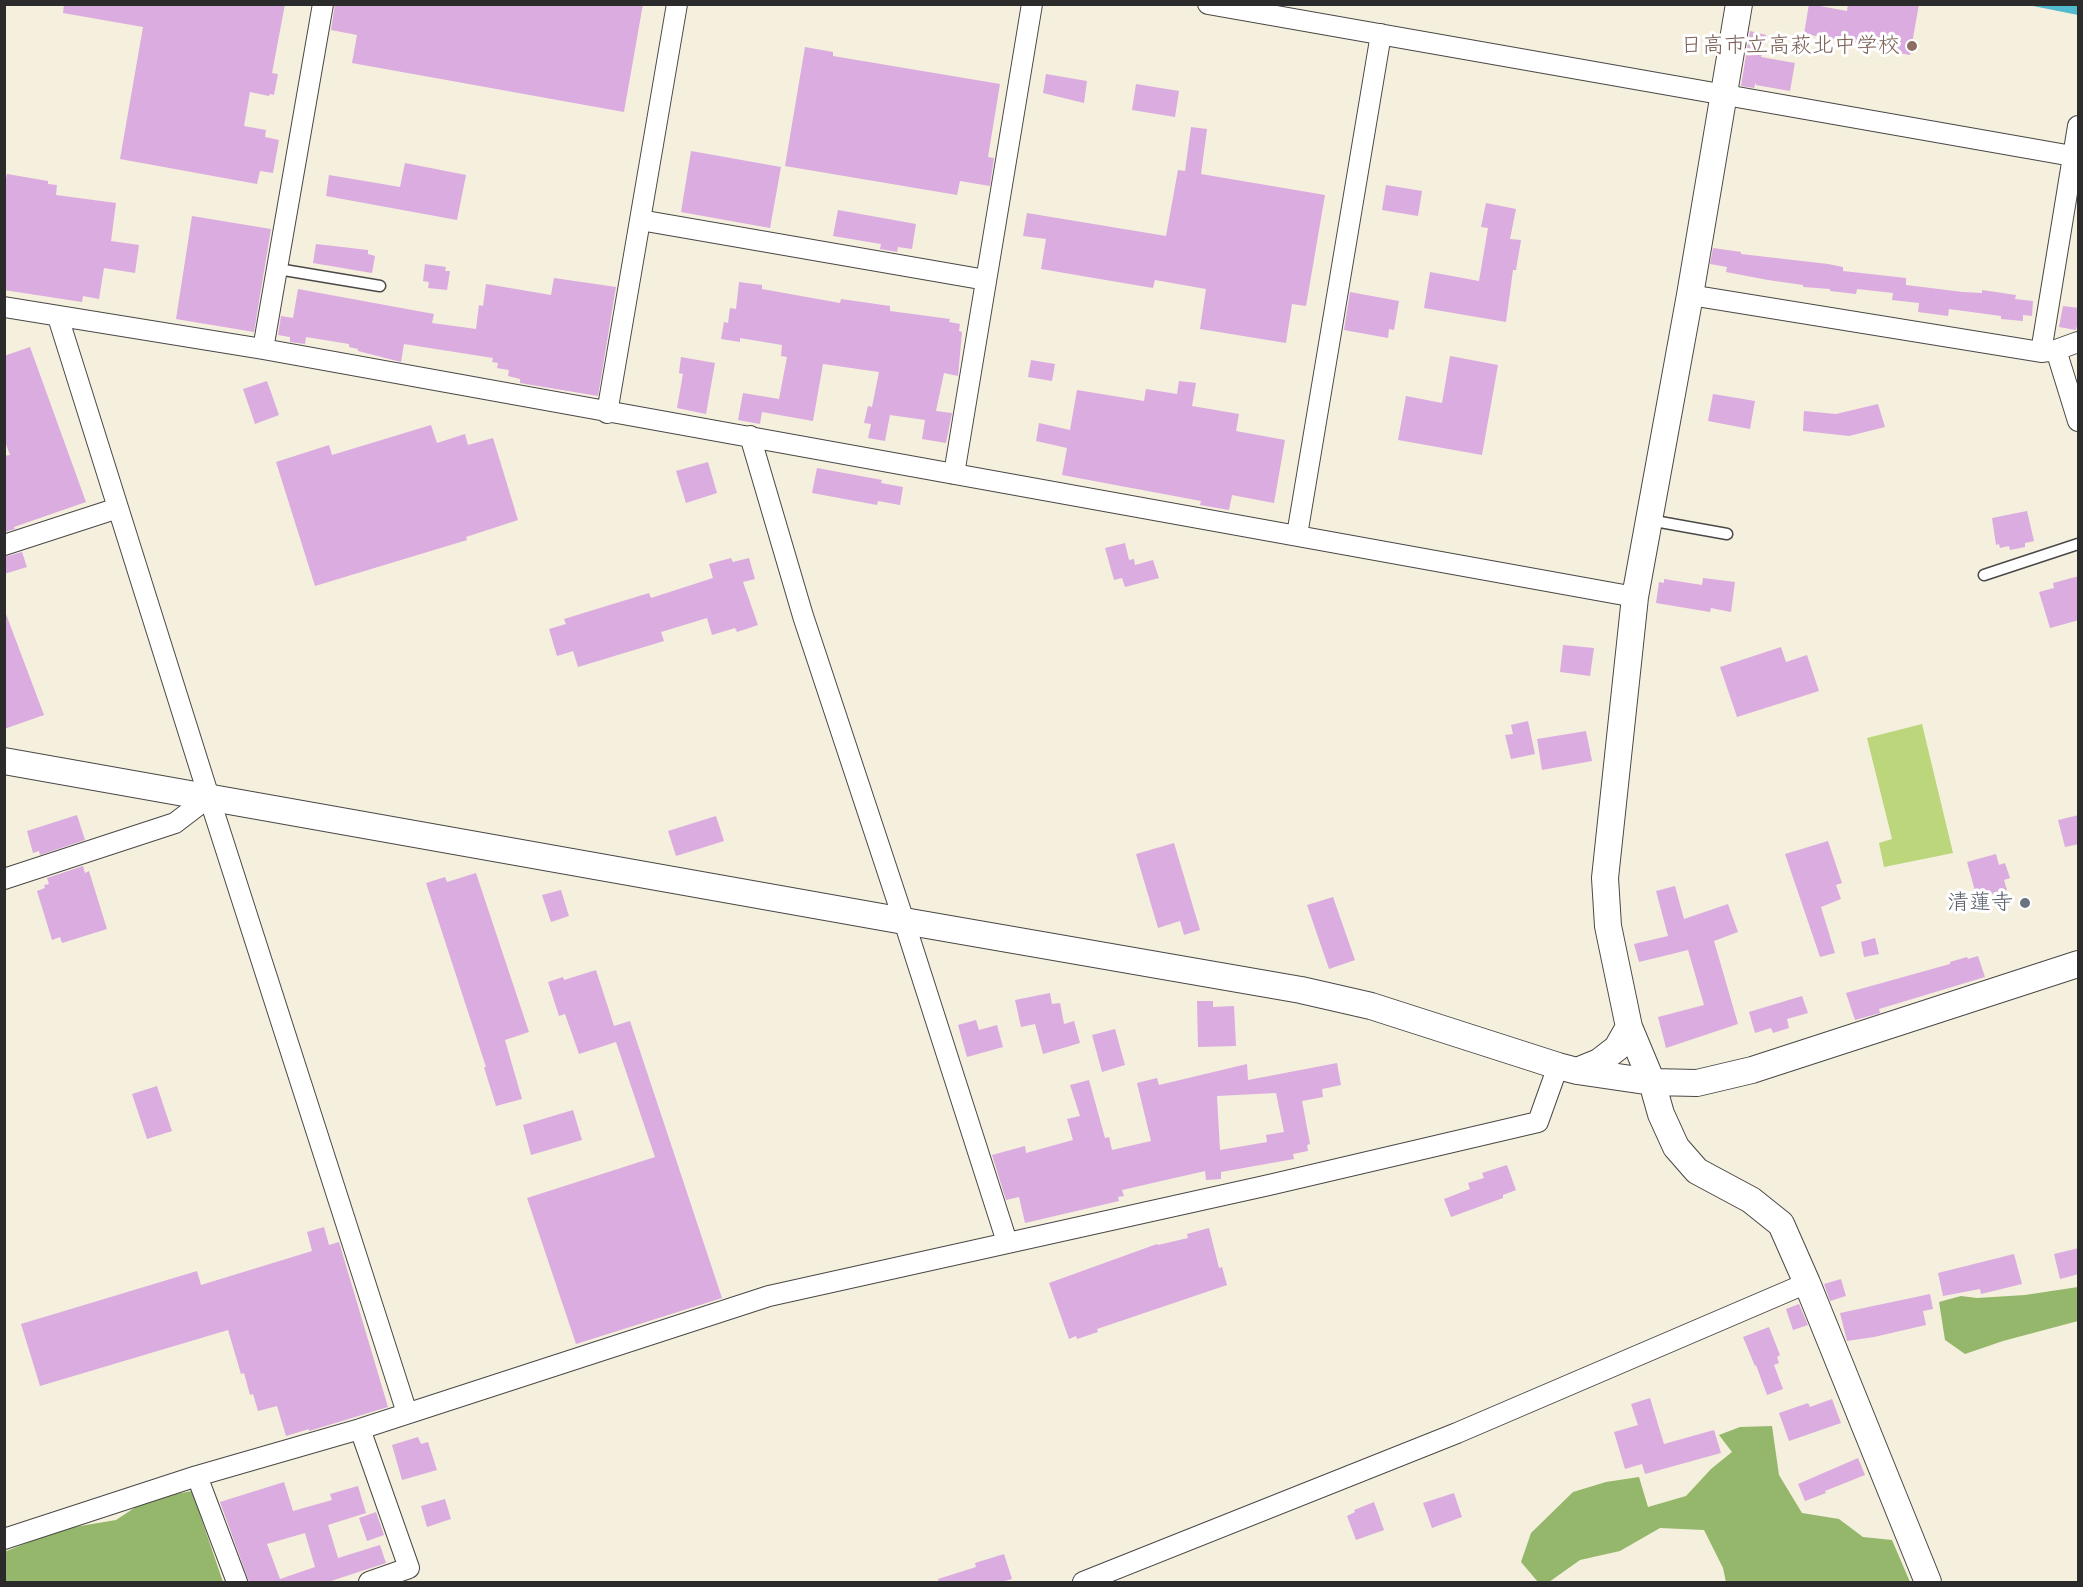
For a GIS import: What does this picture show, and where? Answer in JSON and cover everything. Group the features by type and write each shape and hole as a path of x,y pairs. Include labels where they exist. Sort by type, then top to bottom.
{"street":[{"path":"263,349 322,4"},
{"path":"607,412 677,4"},
{"path":"954,474 1032,4"},
{"path":"1208,4 2076,156"},
{"path":"1739,4 1690,295 1635,597 1605,878 1608,926 1629,1027 1652,1082 1661,1114 1676,1147 1697,1171 1751,1200 1780,1224 1807,1283 1928,1582"},
{"path":"1297,535 1381,34"},
{"path":"2079,126 2048,351 2079,422"},
{"path":"640,220 986,280"},
{"path":"1690,295 2048,351 2079,342"},
{"path":"4,307 263,349 1635,597"},
{"path":"58,316 209,797 407,1413"},
{"path":"750,436 803,616 1007,1242"},
{"path":"4,545 118,508"},
{"path":"4,761 1301,990 1371,1006 1568,1069 1652,1082 1697,1083 1752,1070 2079,964"},
{"path":"4,879 174,823 209,797"},
{"path":"4,1539 197,1476 360,1429 769,1296 1538,1122 1568,1069 1599,1062 1617,1048 1629,1027"},
{"path":"1083,1582 1457,1433 1807,1283"},
{"path":"360,1429 409,1568 369,1582"},
{"path":"197,1476 237,1582"}],"lane":[{"path":"278,269 380,286"},
{"path":"1649,520 1727,534"},
{"path":"1984,575 2079,544"}],"green space":[{"path":"1922,724 1953,853 1884,867 1879,843 1892,839 1867,738"},
{"path":"2078,1287 2078,1321 2003,1341 1965,1354 1945,1340 1939,1302 1961,1296 1977,1298 2025,1295"},
{"path":"1772,1426 1779,1475 1802,1513 1839,1519 1863,1537 1892,1540 1910,1582 1726,1582 1723,1568 1704,1530 1660,1528 1620,1551 1580,1560 1549,1582 1538,1582 1521,1562 1531,1533 1573,1492 1606,1482 1639,1477 1648,1507 1686,1496 1711,1469 1732,1452 1719,1435 1740,1427"},
{"path":"192,1491 223,1582 5,1582 4,1552 62,1529 116,1520 148,1499"}],"water":[{"path":"2033,4 2078,5 2078,15 2033,6"}],"building":[{"path":"64,4 285,4 272,73 278,74 274,95 250,92 244,126 266,130 265,137 279,140 273,173 260,171 257,184 120,159 143,27 63,13"},
{"path":"335,4 643,4 624,112 352,63 357,35 331,30"},
{"path":"1809,4 1847,11 1848,4 1919,4 1910,55 1869,47 1869,45 1804,34"},
{"path":"1750,31 1766,35 1761,57 1795,63 1790,91 1756,85 1756,82 1754,88 1741,86"},
{"path":"805,47 833,52 833,56 1000,84 988,157 994,158 990,186 960,181 957,195 785,166"},
{"path":"1046,74 1087,81 1084,103 1043,93"},
{"path":"1136,84 1179,91 1175,117 1132,110"},
{"path":"1191,127 1207,129 1201,174 1325,195 1306,306 1292,304 1286,343 1200,329 1206,289 1155,280 1153,288 1041,269 1046,239 1023,236 1027,213 1166,236 1178,170 1185,171"},
{"path":"691,151 781,167 770,228 681,212"},
{"path":"405,163 466,175 457,220 326,196 329,175 400,187"},
{"path":"7,174 48,181 48,184 57,185 56,195 116,203 111,241 139,245 135,273 104,268 99,299 83,296 82,302 4,290 4,179"},
{"path":"1386,185 1422,191 1418,216 1382,210"},
{"path":"1486,203 1516,209 1510,239 1521,240 1516,270 1513,270 1506,322 1424,308 1430,272 1479,281 1488,228 1481,227"},
{"path":"838,210 916,224 912,249 898,247 897,252 880,249 881,244 833,236"},
{"path":"192,216 271,229 254,332 176,319"},
{"path":"316,244 368,250 368,254 375,256 372,273 313,263"},
{"path":"1713,248 1741,252 1741,254 1828,264 1843,267 1843,271 1906,278 1906,285 1963,292 1982,293 1982,290 2016,295 2015,299 2033,301 2032,316 2023,315 2023,321 1949,309 1948,316 1918,312 1919,303 1892,300 1893,293 1857,289 1856,294 1830,291 1830,289 1803,287 1803,285 1726,272 1727,267 1710,264"},
{"path":"425,264 446,267 445,271 450,271 447,290 428,288 429,282 423,281"},
{"path":"554,278 616,287 598,396 520,383 520,379 508,376 509,370 497,368 498,363 492,362 493,358 404,344 401,362 358,351 358,349 349,347 349,344 306,337 305,344 290,342 290,337 278,335 281,316 293,318 298,289 434,314 432,323 476,329 479,305 483,306 486,284 551,295"},
{"path":"739,282 762,285 762,289 840,303 841,299 890,306 890,311 950,319 949,322 960,324 959,331 962,332 958,376 944,373 936,411 952,413 946,443 922,439 925,420 890,415 885,441 868,438 871,424 864,423 868,406 872,407 879,372 823,364 813,421 762,412 760,424 738,420 743,393 779,399 787,357 781,356 782,345 740,338 740,342 721,339 724,322 728,323 730,308 736,309"},
{"path":"1350,292 1399,301 1394,330 1389,329 1388,338 1344,330"},
{"path":"2063,306 2079,308 2079,325 2076,330 2059,327"},
{"path":"30,347 86,502 4,532 4,456 10,455 4,439 4,356"},
{"path":"1450,356 1498,365 1482,455 1398,440 1406,396 1442,403"},
{"path":"681,357 715,363 706,414 677,408 683,374 679,373"},
{"path":"1031,360 1055,364 1052,381 1028,377"},
{"path":"267,381 279,415 255,424 243,389"},
{"path":"1179,381 1196,383 1192,406 1239,414 1236,431 1285,440 1274,503 1232,495 1229,510 1200,505 1201,501 1062,475 1067,448 1036,441 1039,423 1070,430 1077,390 1144,401 1146,389 1177,394"},
{"path":"1713,394 1755,401 1750,429 1708,421"},
{"path":"1878,404 1885,427 1849,436 1803,431 1804,411 1836,414"},
{"path":"431,425 437,443 465,434 468,445 493,438 518,520 466,537 467,540 315,586 276,462 329,445 332,455"},
{"path":"708,462 717,493 686,503 676,471"},
{"path":"817,468 882,480 881,483 903,487 900,505 878,501 877,505 812,493"},
{"path":"2027,511 2034,541 2025,543 2025,547 2010,550 2009,546 2000,548 1999,544 1996,545 1992,518"},
{"path":"1125,543 1129,560 1134,559 1135,565 1153,560 1159,578 1125,587 1122,578 1114,580 1105,548"},
{"path":"22,552 27,567 4,574 4,557"},
{"path":"731,558 733,562 749,558 755,579 743,582 758,625 737,632 735,628 712,635 707,618 661,632 664,641 578,667 573,651 557,656 549,629 566,624 564,619 649,593 651,598 713,578 709,564"},
{"path":"2079,576 2079,620 2050,628 2039,592 2054,588 2053,583"},
{"path":"1703,578 1735,582 1731,612 1711,608 1710,612 1656,603 1659,582 1664,583 1664,579 1702,585"},
{"path":"6,614 44,715 4,729 4,615"},
{"path":"1563,645 1594,648 1590,676 1560,672"},
{"path":"1781,647 1786,662 1807,655 1819,691 1737,717 1720,667"},
{"path":"1528,721 1535,754 1511,759 1505,735 1513,734 1511,725"},
{"path":"1586,731 1592,761 1542,770 1537,739"},
{"path":"77,815 85,840 40,855 39,851 33,853 27,831"},
{"path":"2079,815 2079,844 2065,847 2058,820"},
{"path":"716,816 724,841 676,856 668,831"},
{"path":"1828,841 1842,883 1836,885 1841,899 1821,907 1835,953 1820,957 1785,854"},
{"path":"1174,843 1200,930 1184,935 1180,921 1158,928 1136,854"},
{"path":"1996,854 1999,865 2005,863 2010,878 2004,880 2007,890 1977,898 1967,862"},
{"path":"83,866 85,873 89,871 107,929 62,943 60,937 52,940 37,891 49,884 47,878"},
{"path":"476,873 529,1032 505,1040 522,1099 496,1106 484,1067 486,1067 426,883 445,877 447,882"},
{"path":"1675,886 1684,919 1728,904 1738,932 1714,941 1738,1024 1666,1048 1658,1017 1704,1005 1688,950 1639,962 1634,944 1668,936 1656,891"},
{"path":"561,890 569,916 551,922 542,895"},
{"path":"1333,897 1355,960 1329,969 1307,905"},
{"path":"1875,938 1879,954 1864,957 1861,942"},
{"path":"1978,956 1985,977 1879,1009 1880,1013 1855,1020 1846,993 1950,964 1950,962 1967,957 1968,959"},
{"path":"596,970 614,1026 630,1021 722,1298 576,1344 527,1198 655,1157 616,1042 579,1054 565,1014 559,1016 548,982 563,977 564,980"},
{"path":"1050,993 1052,1004 1060,1003 1064,1024 1074,1021 1080,1043 1043,1054 1035,1024 1021,1027 1015,1000"},
{"path":"1802,996 1808,1013 1787,1019 1789,1028 1773,1033 1771,1028 1755,1033 1749,1012"},
{"path":"1197,1001 1213,1001 1213,1007 1234,1006 1236,1046 1198,1047"},
{"path":"976,1020 979,1030 997,1025 1003,1047 967,1057 958,1025"},
{"path":"1115,1029 1125,1065 1102,1072 1092,1035"},
{"path":"1337,1063 1341,1085 1322,1089 1323,1097 1302,1101 1310,1144 1307,1145 1308,1151 1293,1154 1294,1159 1221,1172 1221,1179 1206,1180 1205,1171 1122,1190 1124,1196 1118,1197 1119,1201 1025,1223 1019,1197 1006,1200 992,1155 1025,1146 1026,1153 1073,1140 1067,1119 1080,1116 1070,1085 1089,1080 1105,1138 1109,1137 1112,1150 1151,1141 1137,1083 1157,1078 1159,1085 1247,1064 1248,1080","holes":["1276,1093 1284,1132 1266,1135 1267,1142 1220,1150 1217,1096"]},
{"path":"157,1086 172,1131 147,1139 132,1094"},
{"path":"573,1110 582,1140 531,1155 523,1125"},
{"path":"1507,1165 1516,1190 1503,1195 1503,1198 1451,1217 1444,1199 1470,1189 1468,1183 1484,1178 1482,1173"},
{"path":"324,1227 329,1245 339,1242 388,1407 286,1436 277,1406 258,1411 253,1394 250,1395 244,1373 241,1374 228,1330 40,1386 21,1324 197,1271 201,1285 312,1251 307,1232"},
{"path":"1209,1228 1219,1268 1222,1267 1227,1285 1097,1329 1098,1332 1077,1339 1076,1336 1069,1339 1049,1283 1157,1244 1188,1238 1187,1234"},
{"path":"2079,1248 2079,1274 2060,1279 2054,1254"},
{"path":"2014,1254 2022,1284 1981,1294 1980,1289 1943,1296 1938,1273"},
{"path":"1841,1279 1846,1296 1830,1301 1824,1284"},
{"path":"1930,1294 1933,1309 1923,1311 1926,1325 1847,1341 1840,1313"},
{"path":"1799,1304 1808,1325 1793,1330 1786,1309"},
{"path":"1769,1327 1780,1355 1777,1357 1779,1363 1774,1365 1783,1389 1767,1395 1743,1337"},
{"path":"1650,1398 1664,1444 1714,1430 1721,1453 1645,1474 1642,1464 1625,1469 1614,1432 1638,1425 1631,1404"},
{"path":"1832,1399 1841,1423 1789,1441 1779,1413 1808,1403 1810,1407"},
{"path":"418,1437 421,1444 428,1442 437,1470 402,1480 392,1445"},
{"path":"1858,1458 1865,1475 1805,1501 1798,1484"},
{"path":"284,1482 293,1511 332,1500 330,1494 358,1486 366,1513 328,1525 338,1558 380,1545 386,1563 328,1582 249,1582 220,1502","holes":["305,1533 315,1567 280,1579 267,1544"]},
{"path":"1454,1493 1462,1517 1432,1528 1423,1503"},
{"path":"445,1499 451,1519 427,1527 421,1506"},
{"path":"1374,1502 1384,1530 1356,1540 1347,1516 1355,1512 1354,1510"},
{"path":"376,1512 384,1535 367,1541 359,1518"},
{"path":"1004,1554 1012,1579 1001,1582 939,1582 938,1579 976,1567 975,1563"}],"place":[{"name":"日高市立高萩北中学校","path":"1912,46"},
{"name":"清蓮寺","path":"2025,903"}]}
